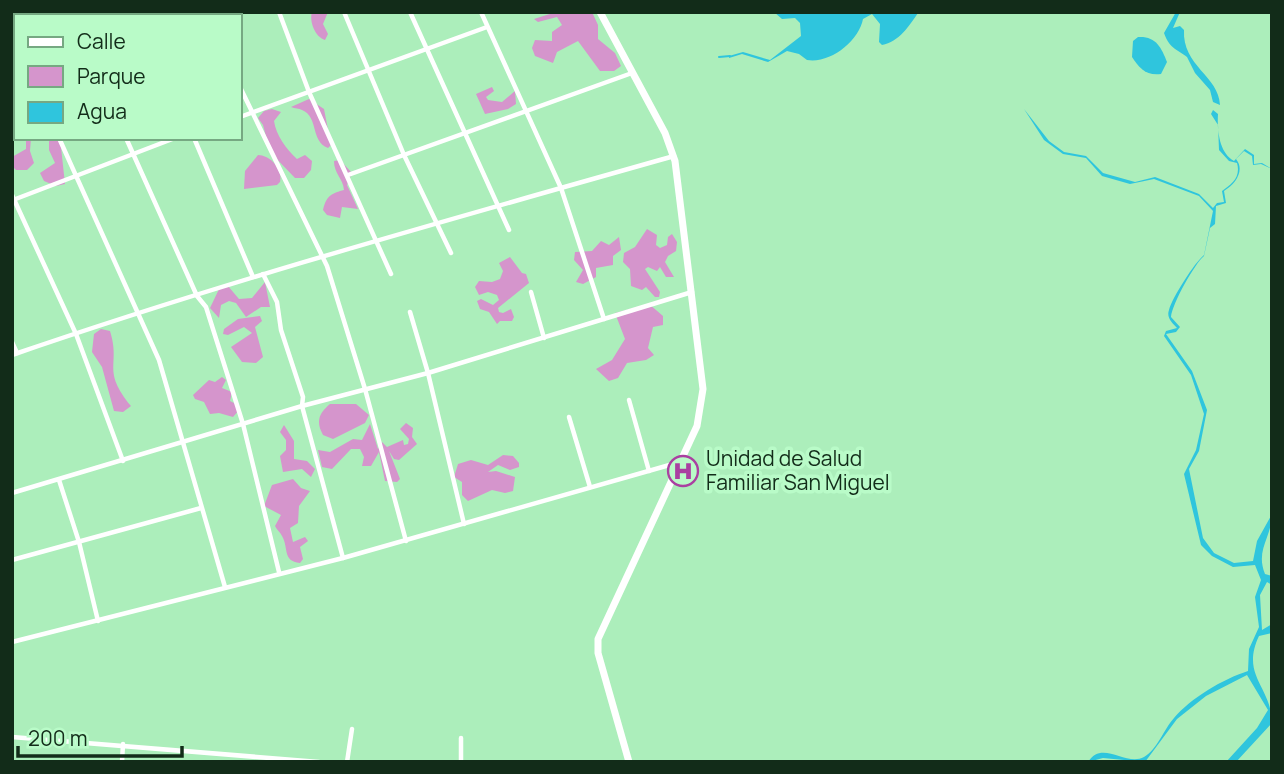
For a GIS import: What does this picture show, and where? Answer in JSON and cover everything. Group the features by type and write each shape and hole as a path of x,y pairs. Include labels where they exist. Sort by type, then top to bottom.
{"main road":[{"path":"600,12 674,156 701,369 702,407 680,462 598,639 598,653 629,762"}],"street":[{"path":"279,12 309,92 378,240 391,274"},
{"path":"344,12 404,155 440,225 451,253"},
{"path":"410,12 425,50 501,205 509,230"},
{"path":"481,12 561,188 604,319"},
{"path":"242,116 487,27"},
{"path":"348,175 525,109 633,73"},
{"path":"242,92 321,256 365,389 406,541"},
{"path":"60,140 159,360 185,441 201,508 225,587"},
{"path":"127,140 197,296 206,307 243,424 279,572"},
{"path":"123,461 76,334 13,198 169,140"},
{"path":"195,140 253,277"},
{"path":"12,342 15,354 321,256 440,225 674,156"},
{"path":"263,274 277,302 281,330 303,397 302,406 343,558"},
{"path":"531,292 544,338"},
{"path":"12,493 302,406 428,373 692,292"},
{"path":"410,312 428,373 464,524"},
{"path":"629,400 649,471"},
{"path":"569,417 590,487"},
{"path":"12,642 279,572 343,558 680,462"},
{"path":"59,480 79,542 99,621"},
{"path":"12,560 201,508"},
{"path":"347,762 352,729"},
{"path":"12,737 123,744 274,761 319,762"},
{"path":"461,738 461,762"},
{"path":"122,762 123,744"},
{"path":"211,762 212,755"}],"green space":[{"path":"312,12 328,12 323,24 328,34 325,40 318,36 314,28"},
{"path":"556,12 592,12 598,25 598,39 615,53 621,66 614,71 600,71 578,41 557,52 553,63 535,56 532,48 535,40 552,41 552,32 562,25 557,17 538,22 534,19"},
{"path":"492,87 494,91 486,97 488,100 502,102 515,91 516,104 508,109 485,114 476,94"},
{"path":"309,99 324,109 331,145 328,148 319,140 307,113 291,107"},
{"path":"272,109 281,112 274,121 285,146 297,159 305,155 312,161 311,170 304,178 295,178 270,152 263,125 258,118 264,111"},
{"path":"26,140 31,140 30,151 34,163 27,170 16,170 12,166 12,157 26,149"},
{"path":"49,140 60,140 65,184 56,186 44,181 40,173 55,163 49,150"},
{"path":"258,155 267,157 275,164 280,172 280,182 277,185 244,189 245,171"},
{"path":"340,160 352,173 347,185 358,209 342,207 340,218 327,215 323,210 330,196 344,190 334,165 334,161"},
{"path":"647,229 657,235 656,245 660,248 667,245 668,237 672,234 677,242 676,251 668,256 665,262 674,277 666,277 660,267 657,271 648,267 645,269 660,292 659,297 655,297 646,287 642,290 631,286 630,269 623,262 624,253 635,247"},
{"path":"619,237 621,250 613,256 613,265 596,268 596,277 583,284 576,282 583,270 574,260 575,252 592,251 601,241 609,245"},
{"path":"510,257 522,273 526,274 529,283 498,308 499,312 503,313 511,309 514,317 512,321 500,321 497,324 489,312 480,309 477,301 481,299 493,305 499,300 497,295 488,292 479,295 475,287 479,281 492,282 500,279 503,271 499,263"},
{"path":"265,282 270,307 261,307 246,317 236,303 229,301 221,305 219,318 210,308 220,287 228,286 239,299 252,298"},
{"path":"649,304 663,316 663,325 653,327 648,348 654,355 646,360 627,363 618,378 609,381 596,369 612,360 625,339 615,313"},
{"path":"260,316 262,321 255,327 263,357 256,363 242,362 231,347 252,333 244,327 228,335 223,334 224,329 238,319"},
{"path":"101,329 110,331 114,375 122,394 131,406 123,412 114,411 102,367 92,352 94,334"},
{"path":"222,377 226,380 222,388 232,392 230,401 238,405 239,410 233,417 219,413 210,414 204,402 195,399 193,395 209,380 215,382"},
{"path":"330,404 356,404 369,415 365,423 333,439 323,435 319,426 323,411"},
{"path":"406,423 413,428 412,437 417,444 399,460 394,459 389,451 400,479 397,482 385,481 379,452 371,466 362,466 364,457 360,449 351,449 332,469 322,467 318,450 330,452 353,439 362,440 370,424 378,449 382,442 387,447 403,440 404,445 408,444 409,439 400,429"},
{"path":"284,425 294,441 294,459 307,461 315,469 311,477 302,469 283,472 280,456 286,450 286,440 280,432"},
{"path":"503,455 513,456 519,467 510,470 498,465 488,472 496,471 515,477 513,491 505,493 492,490 468,501 462,495 462,482 454,477 458,464 471,460 488,465"},
{"path":"293,479 301,488 310,491 299,506 298,523 290,528 293,542 305,537 308,541 300,547 303,559 300,563 288,557 284,541 275,526 281,515 264,506 272,485"}],"water":[{"path":"774,12 918,13 898,37 882,45 879,42 880,24 872,14 863,19 850,43 825,58 807,60 799,54 787,51 768,62 742,54 729,58 743,52 770,60 801,36 800,23 795,18 782,19"},
{"path":"1176,12 1180,12 1173,28 1180,26 1184,30 1189,53 1214,86 1220,105 1213,102 1210,90 1195,73 1187,57 1166,39 1164,33"},
{"path":"1138,37 1149,38 1160,47 1167,62 1161,74 1151,74 1144,70 1132,57 1133,41"},
{"path":"1024,109 1049,141 1064,152 1086,156 1103,173 1135,182 1155,177 1199,194 1213,208 1217,203 1224,202 1222,191 1232,183 1238,172 1237,163 1229,161 1219,150 1218,129 1225,153 1234,161 1245,149 1254,155 1254,164 1262,163 1272,169 1261,164 1253,165 1252,156 1244,151 1236,159 1240,168 1238,176 1232,185 1224,191 1226,203 1216,206 1215,224 1210,228 1204,256 1184,284 1172,311 1171,317 1180,327 1176,332 1166,334 1192,371 1207,410 1199,451 1189,469 1203,538 1214,553 1234,563 1253,561 1257,541 1272,514 1262,565 1265,574 1272,576 1272,585 1267,582 1260,595 1262,630 1272,624 1272,633 1259,636 1253,661 1271,711 1272,723 1236,762 1226,762 1257,728 1268,710 1247,675 1206,696 1177,719 1145,762 1103,758 1088,762 1100,753 1130,759 1149,754 1174,718 1189,703 1218,684 1248,671 1249,649 1259,627 1255,597 1261,580 1255,565 1233,567 1212,556 1201,545 1184,474 1196,450 1204,414 1191,375 1164,336 1166,331 1177,328 1168,313 1174,297 1195,265 1204,255 1213,211 1199,196 1154,179 1130,184 1102,176 1086,158 1063,154 1044,140"},
{"path":"1213,110 1218,114 1218,125 1211,114"}],"waterway":[{"path":"719,57 730,56"}],"place":[{"name":"Unidad de Salud Familiar San Miguel","path":"683,471"}]}
